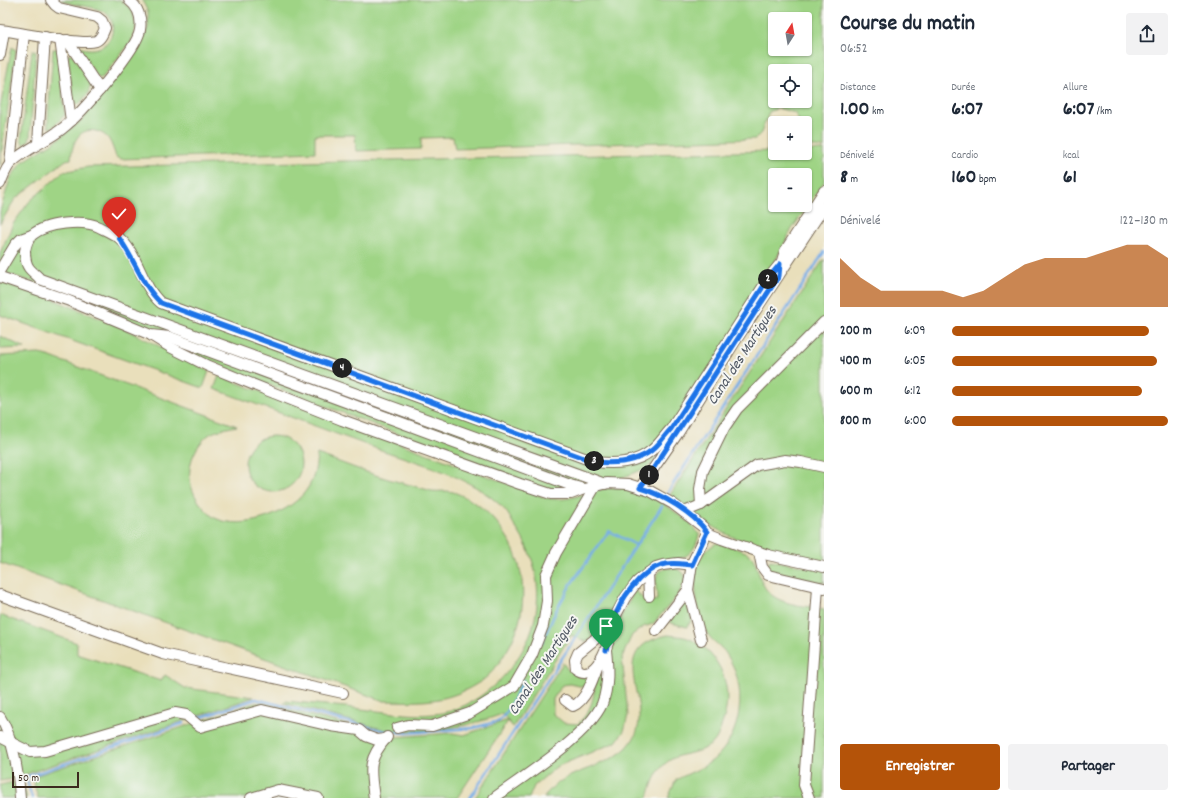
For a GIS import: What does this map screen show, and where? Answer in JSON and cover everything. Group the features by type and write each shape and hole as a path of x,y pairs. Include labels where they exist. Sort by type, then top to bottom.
{"lane":[{"path":"0,55 2,30 82,42 96,40 102,35 105,28 102,21 97,17 59,8 55,6 51,0"},
{"path":"10,163 38,143 62,129 71,121 100,90 133,47 140,31 140,19 136,6 129,0"},
{"path":"0,184 10,163 24,34"},
{"path":"38,143 45,37"},
{"path":"64,39 100,90"},
{"path":"64,39 71,121"},
{"path":"779,276 780,264 785,251 824,191"},
{"path":"640,488 678,433 734,343 824,207"},
{"path":"0,270 14,245 42,229 66,223 80,222 98,226 119,238 129,251 152,295 161,303 595,462 613,464 634,460 652,450 671,429 770,276 780,264"},
{"path":"32,235 26,244 25,256 28,268 40,279 600,486"},
{"path":"0,278 67,300 151,335 170,347 208,366 342,420 520,484 551,494 571,494 584,489 600,486 628,484 650,491 684,512 707,532 759,552 824,567"},
{"path":"701,504 700,489 703,471 724,428 737,410 824,322"},
{"path":"151,335 170,336 584,489"},
{"path":"684,512 701,504 757,465 786,460 824,467"},
{"path":"397,728 408,725 432,726 470,713 514,686 532,655 544,626 547,601 546,575 556,553 600,486"},
{"path":"701,640 688,590 692,565 707,532"},
{"path":"759,552 762,567 768,575 821,588 804,785 809,798"},
{"path":"599,662 585,672 580,672 576,669 575,660 578,653 594,640 614,619 636,582 648,573 663,565 678,563 692,565"},
{"path":"648,573 649,596"},
{"path":"656,630 688,590"},
{"path":"0,595 163,654 343,693"},
{"path":"565,700 573,706 579,703 595,676 599,662 606,650 614,619"},
{"path":"494,798 573,739 589,724 602,704 607,687 606,650"},
{"path":"0,737 30,752 45,751 175,714 186,715 200,728 262,710 331,726 359,730 366,736 377,740 387,738 373,756 370,774 374,798"},
{"path":"0,717 7,728 11,743 20,798"},
{"path":"251,798 278,790 318,798"}],"green space":[{"path":"61,0 120,0 132,10 136,26 131,42 102,78 98,78 77,46 93,49 103,46 110,38 112,33 113,27 110,17 101,10 72,4"},
{"path":"142,0 824,0 824,148 812,147 812,116 796,116 795,113 778,108 769,112 761,133 755,139 455,149 453,137 421,138 421,149 356,151 355,135 315,135 315,152 120,159 116,157 107,137 99,132 90,130 80,134 77,138 71,159 66,160 15,199 0,224 0,211 10,179 21,163 57,140 83,119 140,47 148,27 148,12"},
{"path":"12,47 16,50 0,165 0,108"},
{"path":"53,49 58,49 65,115 52,128 48,127 48,119"},
{"path":"32,51 36,51 36,53 30,137 28,142 23,145 21,139"},
{"path":"72,54 91,83 88,94 78,105 73,101 68,55"},
{"path":"824,150 824,182 812,200 812,168 768,168 768,212 804,212 792,229 773,265 772,279 651,465 642,470 606,482 567,490 538,487 249,377 183,349 120,315 74,295 8,274 0,268 0,253 13,224 29,202 63,172 88,167 768,151 768,160 812,160 812,151"},
{"path":"824,259 824,561 767,548 727,535 688,510 670,495"},
{"path":"0,282 50,298 123,328 209,371 203,388 0,315"},
{"path":"0,336 25,348 0,349"},
{"path":"39,354 237,426 217,431 206,437 199,445 191,463 190,482 197,500 211,515 226,522 239,523 253,521 280,512 292,504 302,496 313,478 317,454 388,479 432,491 453,492 476,503 497,523 508,540 517,558 522,577 523,597 520,617 514,637 500,662 483,680 471,688 459,693 436,700 384,701 0,563 0,356"},
{"path":"219,376 546,498 567,498 610,488 638,491 667,506 689,522 699,534 696,544 691,552 685,556 655,565 637,576 622,595 603,625 587,642 571,635 513,727 508,721 457,798 38,798 32,777 255,703 261,703 395,737 452,733 464,735 508,720 502,714 460,726 416,731 386,730 284,703 285,701 415,715 450,711 480,697 499,681 514,664 525,646 533,627 537,608 537,587 534,567 527,547 507,513 491,497 460,479 442,471 214,389"},
{"path":"267,436 279,436 289,440 297,448 301,458 301,470 297,480 289,488 279,492 267,492 257,488 249,480 245,470 245,458 249,448 257,440"},
{"path":"717,543 734,547 749,554 755,562 764,586 773,596 791,604 824,609 824,798 668,798 676,780 709,763 723,750 731,738 739,710 740,696 734,668 725,652 711,639 707,633 701,618 696,598 695,578 698,562 706,551"},
{"path":"770,560 824,570 824,583 773,571 769,569 768,564"},
{"path":"669,568 682,572 686,580 678,595 653,624 643,627 632,635 622,657 628,715 624,731 616,742 556,767 534,786 529,798 475,798 563,663 568,670 577,674 589,675 584,687 570,684 562,685 553,699 553,714 564,723 578,724 584,717 589,710 593,698 599,669 606,648 635,590 646,602 657,600 657,575 659,572"},
{"path":"685,598 692,620 687,627 671,623 671,619"},
{"path":"0,615 77,643 77,654 161,681 165,675 185,688 254,697 20,776 0,714"},
{"path":"668,635 680,636 692,640 702,646 717,663 722,673 727,695 726,706 721,728 715,741 704,749 678,756 665,764 656,775 648,798 544,798 552,788 563,780 603,763 616,756 627,747 635,736 639,722 633,663 638,651 648,642"},
{"path":"0,722 8,747 13,779 0,781"},
{"path":"14,782 22,783 27,798 0,798 0,785"}],"waterway":[{"name":"Canal des Martigues","path":"668,492 824,252"},
{"name":"Canal des Martigues","path":"470,798 662,506"},
{"path":"542,642 558,607 571,584 609,531 636,545"},
{"path":"199,718 256,699 384,731 407,733 473,728 499,721 507,712 523,680"},
{"path":"32,798 26,777 184,723"}],"route":[{"path":"119,238 129,251 152,295 161,303 443,405 595,462 613,464 634,460 652,450 671,429 770,276 780,264 779,276 734,343 678,433 640,488 650,491 673,504 703,527 707,532 705,539 692,565 678,563 663,565 636,582 625,598 614,619 612,632 606,650"}]}
